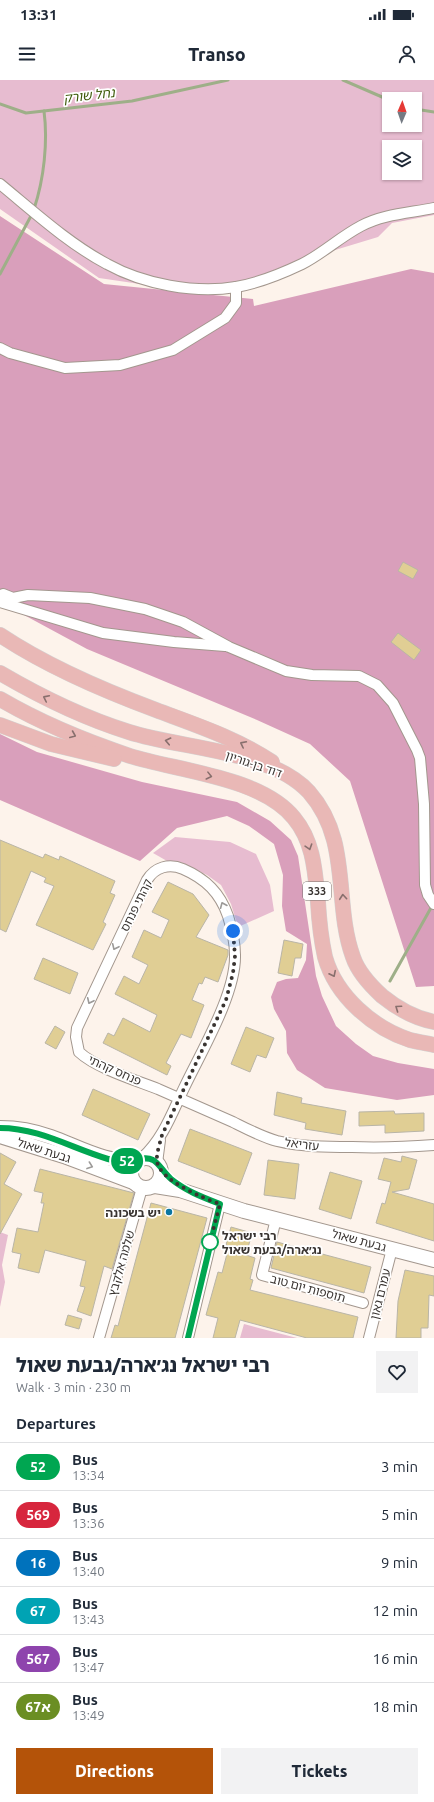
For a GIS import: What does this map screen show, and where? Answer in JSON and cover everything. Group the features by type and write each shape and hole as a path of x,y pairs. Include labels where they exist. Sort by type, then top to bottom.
{"main road":[{"path":"5,638 49,664 98,687 241,743 275,764 308,792"},
{"name":"דוד בן-גוריון","path":"0,674 62,706 130,732 229,754 275,769 292,779 308,792 319,806 328,824 337,849 348,940 353,958 359,969 374,988 404,1012 420,1019 434,1022"},
{"name":"דוד בן-גוריון","path":"0,699 48,724 95,744 171,767 228,780 260,793 279,803 294,817 304,832 310,847 314,864 322,939 326,958 335,978 348,998 384,1029 410,1040 434,1045"},
{"path":"0,725 51,744 104,758 171,767"}],"street":[{"path":"0,184 84,250 107,264 136,277 170,286 202,289 236,287 268,278 304,263 362,226 384,217 434,208"},
{"path":"0,348 10,353 65,368 120,365 173,350 225,318 236,303 236,287"},
{"path":"2,598 13,598 28,595 84,598 124,604 165,614 229,647 266,663 295,673 312,675 359,676 370,680 385,692 420,758 424,804 425,885 428,895 434,904"},
{"path":"2,598 103,633 229,647"},
{"name":"קהתי פנחס","path":"106,966 152,872 162,867 178,867 196,874 210,885 220,899 233,931 235,956 233,973 226,1000 179,1099"},
{"name":"פנחס קהתי","path":"106,966 78,1028 76,1037 79,1052 96,1063 179,1099"},
{"path":"162,1135 159,1166 160,1179 144,1186 131,1176 131,1170 162,1135 179,1099"},
{"name":"עזריאל","path":"179,1099 256,1133 277,1141 298,1145 395,1148 434,1145"},
{"name":"גבעת שאול","path":"0,1128 22,1129 37,1132 116,1161 140,1159"},
{"name":"גבעת שאול","path":"0,1136 64,1156 144,1186 191,1193 220,1204 434,1260"},
{"path":"64,1156 65,1153 71,1149 81,1149"},
{"path":"140,1159 151,1159 159,1166"},
{"name":"גבעת שאול","path":"159,1166 191,1193"},
{"name":"שלמה אלקבץ","path":"99,1338 144,1186"},
{"path":"188,1338 220,1204"},
{"name":"תוספות יום טוב","path":"276,1219 262,1275 363,1303"},
{"name":"עמרם גאון","path":"369,1338 392,1249"}],"shaded area":[{"path":"0,80 434,80 434,215 392,223 378,237 289,264 229,293 174,289 99,278 0,209"},
{"path":"0,216 104,284 253,299 254,306 411,269 434,273 434,986 416,987 350,781 310,744 257,720 87,649 0,602"},
{"path":"0,734 37,752 142,782 237,802 270,821 291,840 298,856 316,976 322,996 336,1026 356,1044 373,1056 398,1063 434,1069 434,1095 397,1100 325,1088 297,1070 287,1053 286,1031 274,1009 271,997 277,982 286,979 298,978 306,960 307,944 286,931 282,906 283,875 274,844 249,826 227,816 177,828 140,861 0,800"},
{"path":"175,837 230,842 256,854 270,885 274,911 238,927 231,904 221,885 207,875 183,863 167,861 153,853"},
{"path":"0,1232 8,1235 2,1265 5,1282 0,1307"},
{"path":"244,1324 297,1338 240,1338"}],"building":[{"path":"403,562 418,570 413,579 398,571"},
{"path":"398,633 421,650 414,660 391,642"},
{"path":"0,840 43,858 45,854 59,860 60,856 115,881 110,893 115,895 103,922 106,924 93,950 36,925 54,886 44,882 46,878 31,871 6,932 0,929"},
{"path":"168,882 193,894 209,915 196,937 228,950 228,955 218,982 205,977 202,984 199,983 192,1000 204,1005 191,1038 181,1034 166,1063 171,1066 167,1075 103,1043 108,1033 114,1036 123,1018 150,1032 157,1015 115,994 124,976 139,984 148,965 132,957 144,930 161,938 169,920 152,912"},
{"path":"284,940 303,944 301,958 295,958 292,976 278,973"},
{"path":"43,958 78,973 70,994 34,979"},
{"path":"55,1026 65,1032 56,1049 45,1043"},
{"path":"246,1027 274,1038 266,1058 257,1055 250,1072 231,1064"},
{"path":"93,1089 150,1114 138,1140 82,1115"},
{"path":"277,1092 302,1098 301,1103 346,1111 342,1135 305,1129 306,1123 274,1115"},
{"path":"394,1111 395,1114 424,1113 424,1131 385,1133 385,1125 359,1126 359,1112"},
{"path":"190,1129 252,1153 240,1185 178,1161"},
{"path":"0,1153 16,1162 4,1184 22,1194 0,1234"},
{"path":"402,1156 417,1160 409,1189 392,1192 434,1204 434,1241 376,1223 382,1203 385,1204 391,1182 378,1179 384,1158 401,1162"},
{"path":"268,1160 299,1164 295,1199 264,1195"},
{"path":"40,1169 134,1193 112,1269 104,1266 91,1316 77,1311 85,1287 80,1286 86,1261 45,1250 39,1273 18,1268 21,1254 12,1252 17,1228 38,1232 44,1203 41,1203 43,1193 34,1191"},
{"path":"330,1172 362,1181 351,1219 319,1209"},
{"path":"151,1203 207,1218 175,1338 111,1338 115,1325 118,1326"},
{"path":"231,1227 252,1233 246,1255 255,1258 250,1279 253,1280 250,1290 358,1317 353,1338 307,1338 240,1320 235,1338 213,1338 218,1318 206,1315 218,1272 222,1273 229,1246 226,1245"},
{"path":"277,1242 371,1267 364,1293 271,1268"},
{"path":"405,1270 434,1276 434,1296 429,1295 428,1328 421,1328 421,1338 396,1338 398,1301"},
{"path":"68,1315 82,1319 79,1329 65,1325"}],"waterway":[{"name":"נחל שורק","path":"0,104 26,113 132,101 228,80"},
{"name":"נחל שורק","path":"343,80 382,97"},
{"name":"נחל שורק","path":"422,110 434,112"},
{"path":"34,209 43,173 46,135 44,111"},
{"path":"0,274 32,214"},
{"path":"390,981 432,906"}],"bus line":[{"name":"52","path":"0,1128 22,1129 37,1132 116,1161 123,1162 139,1160 142,1158 154,1160 160,1166 161,1170 191,1193 220,1204 188,1338"}],"place":[{"name":"יש בשכונה","path":"169,1212"},
{"name":"רבי ישראל נג׳ארה/גבעת שאול","path":"210,1242"}],"route":[{"path":"210,1242 220,1204 191,1193 161,1170 157,1163 159,1144 162,1135 226,1000 233,973 235,956 233,931"}]}
